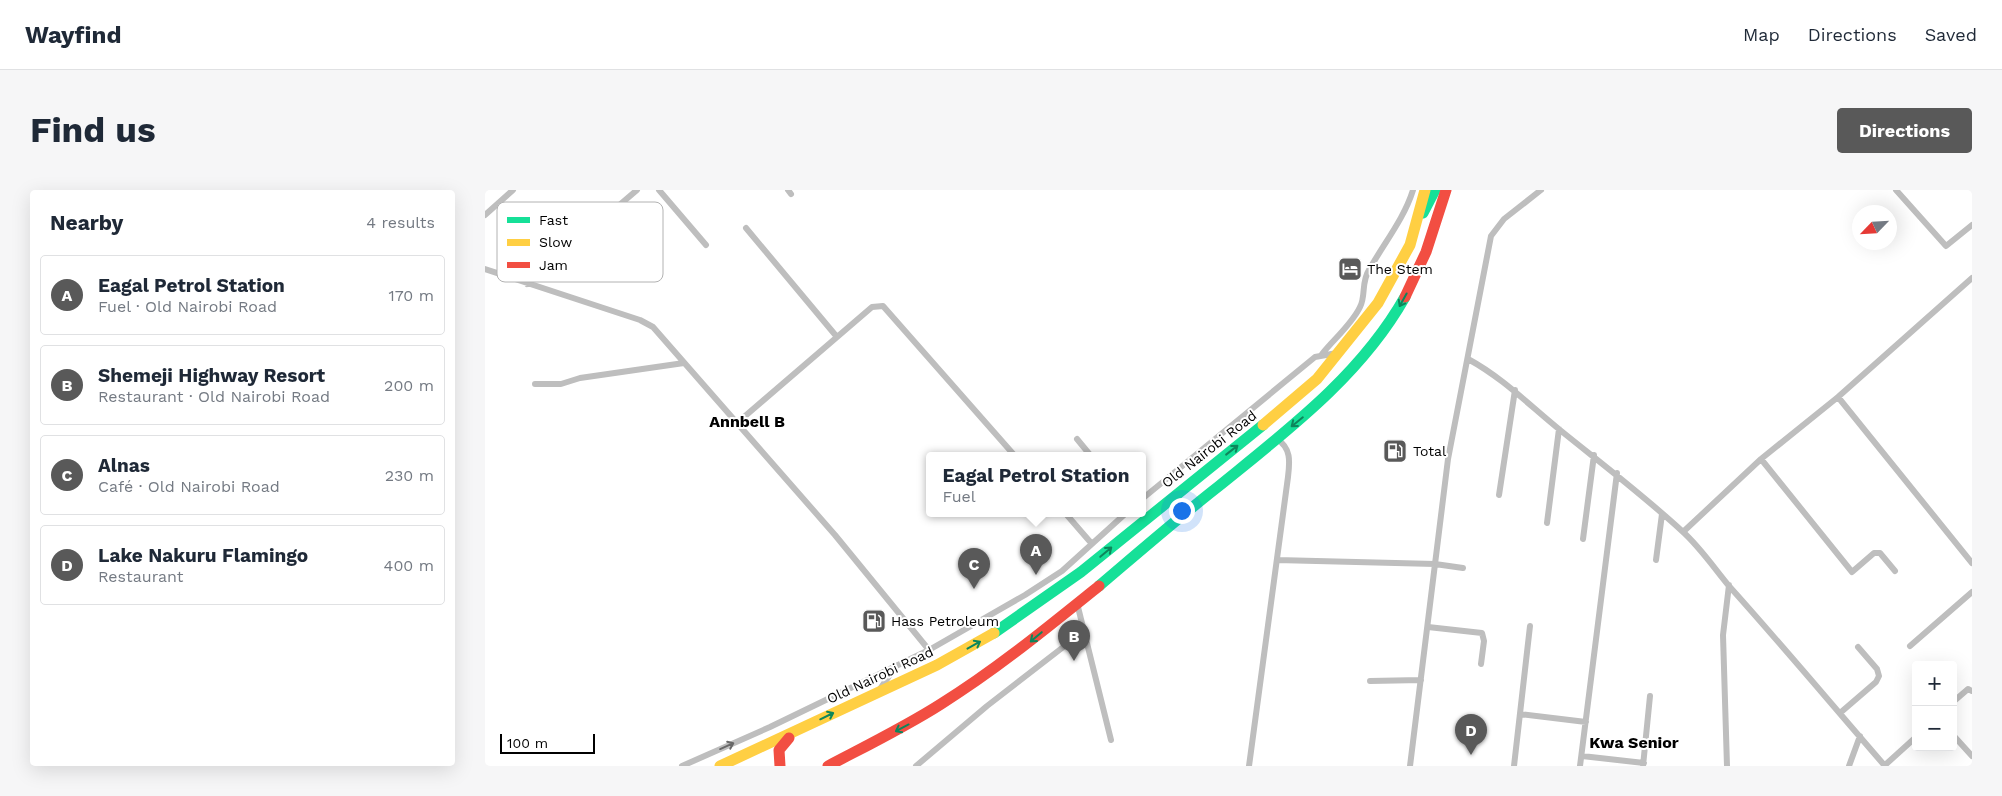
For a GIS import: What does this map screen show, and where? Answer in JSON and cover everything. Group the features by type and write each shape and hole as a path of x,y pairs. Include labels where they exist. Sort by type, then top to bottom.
{"highway":[{"name":"Old Nairobi Road","path":"720,766 937,665 982,641 1032,608 1081,572 1290,403 1317,379 1340,353 1378,303 1410,245 1425,190"},
{"path":"1415,225 1435,190"},
{"path":"828,766 917,719 956,695 1026,645 1305,416 1372,347 1405,297 1440,215 1446,190"},
{"path":"1410,245 1420,244 1424,254"},
{"path":"780,766 778,757 781,744 799,730"}],"street":[{"path":"500,202 513,190"},
{"path":"623,202 637,190"},
{"path":"659,190 705,245"},
{"path":"1322,354 1361,306 1363,284 1367,272 1406,211 1413,190"},
{"path":"1411,766 1448,459 1491,236 1503,219 1541,190"},
{"path":"1896,190 1946,246 1972,225"},
{"path":"485,215 497,204"},
{"path":"746,228 837,337"},
{"path":"485,269 497,273"},
{"path":"1683,532 1761,459 1838,397 1972,278"},
{"path":"521,282 646,322 835,535 929,650"},
{"path":"737,423 872,307 883,306 1011,452"},
{"path":"1146,496 1315,357 1322,354 1340,353"},
{"path":"1468,359 1487,369 1515,390 1559,429 1617,473 1683,532 1783,644 1885,766 1912,741"},
{"path":"535,384 561,384 580,378 683,362"},
{"path":"1499,495 1515,390"},
{"path":"1838,397 1972,563"},
{"path":"1547,524 1559,429"},
{"path":"1077,439 1088,452"},
{"path":"1249,766 1290,458 1283,442 1277,439"},
{"path":"1583,539 1594,455"},
{"path":"1761,459 1853,572 1874,553 1879,553 1895,571"},
{"path":"1580,766 1617,473"},
{"path":"1656,560 1662,514"},
{"path":"1069,517 1092,544"},
{"path":"682,766 770,727 929,650 1035,589 1062,571 1122,517"},
{"path":"1277,560 1435,564 1463,568"},
{"path":"1727,766 1723,636 1729,585"},
{"path":"1911,646 1972,592"},
{"path":"1077,603 1111,740"},
{"path":"1514,766 1530,626"},
{"path":"1428,627 1483,633 1484,641 1481,664"},
{"path":"916,766 987,706 1084,631"},
{"path":"1840,714 1876,682 1879,676 1877,669 1858,647"},
{"path":"880,690 896,666"},
{"path":"1370,681 1421,680"},
{"path":"1957,699 1968,689 1972,691"},
{"path":"1582,756 1643,764 1650,696"},
{"path":"1520,714 1586,722"},
{"path":"1849,766 1859,736"},
{"path":"1957,739 1972,756"}],"traffic: fast":[{"path":"1423,213 1435,190"},
{"path":"1099,586 1271,444 1321,400 1367,352 1405,297"},
{"path":"994,633 1081,572 1263,425"}],"traffic: slow":[{"path":"1263,425 1317,379 1378,303 1410,245 1425,190"},
{"path":"720,766 937,665 994,633"}],"traffic: jam":[{"path":"1405,297 1426,252 1446,190"},
{"path":"828,766 913,721 962,691 1022,647 1099,586"},
{"path":"780,766 779,750 789,738"}],"place":[{"name":"The Stem","path":"1350,269"},
{"name":"Total","path":"1395,451"},
{"name":"Eagal Petrol Station","path":"1036,575"},
{"name":"Alnas","path":"974,589"},
{"name":"Hass Petroleum","path":"874,621"},
{"name":"Shemeji Highway Resort","path":"1074,661"},
{"name":"Lake Nakuru Flamingo","path":"1471,755"}],"district":[{"name":"Annbell B","path":"747,421"},
{"name":"Kwa Senior","path":"1634,742"}]}
